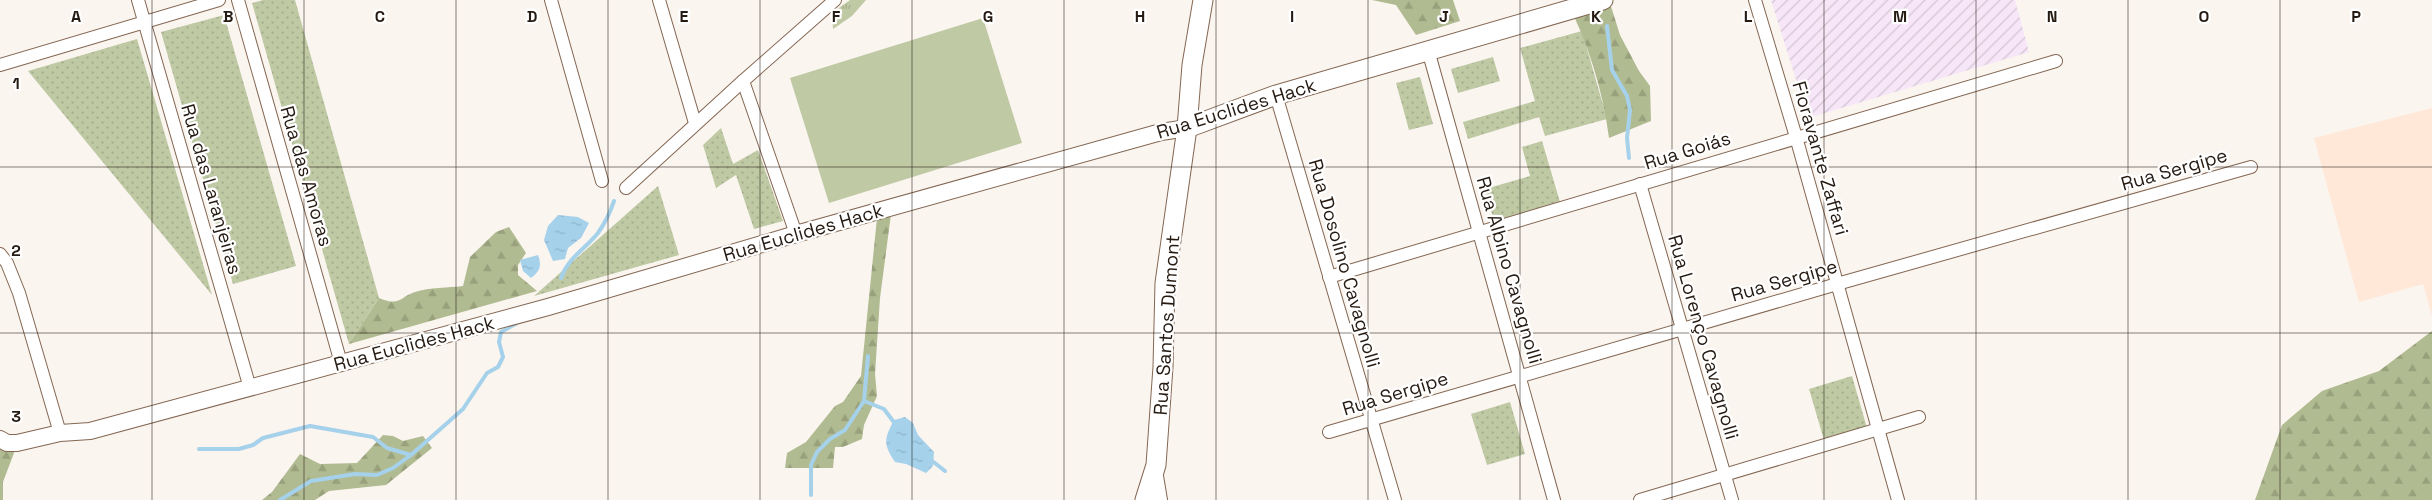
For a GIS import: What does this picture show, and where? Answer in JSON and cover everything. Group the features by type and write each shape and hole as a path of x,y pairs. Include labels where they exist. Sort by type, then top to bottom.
{"main road":[{"name":"Rua Santos Dumont","path":"1145,500 1156,465 1163,367 1165,283 1187,128 1192,65 1203,0"},
{"name":"Rua Euclides Hack","path":"1187,128 1276,94 1603,0"}],"street":[{"name":"Rua das Laranjeiras","path":"138,0 250,388"},
{"path":"0,65 219,0"},
{"name":"Rua das Amoras","path":"238,0 341,362"},
{"path":"551,0 602,181"},
{"path":"658,0 695,124"},
{"path":"626,188 743,80 835,0"},
{"name":"Fioravante Zaffari","path":"1755,0 1796,137 1898,500"},
{"name":"Rua Albino Cavagnolli","path":"1428,50 1521,375 1554,500"},
{"name":"Rua Goiás","path":"1329,277 2056,61"},
{"path":"743,80 796,234"},
{"name":"Rua Dosolino Cavagnolli","path":"1276,94 1395,500"},
{"name":"Rua Euclides Hack","path":"0,439 7,443 17,443 60,433 81,433 548,306 796,234 1161,132 1187,128"},
{"name":"Rua Sergipe","path":"1329,432 1837,284 2251,167"},
{"name":"Rua Lorenço Cavagnolli","path":"1640,184 1732,500"},
{"path":"0,254 7,263 19,293 60,433"},
{"path":"1640,500 1919,417"},
{"path":"1156,465 1161,500"}],"shaded area":[{"path":"1771,0 2015,0 2029,52 1808,118"},
{"path":"2432,108 2432,316 2423,284 2359,302 2314,138"}],"green space":[{"path":"263,0 295,0 379,298 349,344 252,3"},
{"path":"850,0 866,0 852,16 833,29 832,13"},
{"path":"1372,0 1453,0 1460,21 1416,35 1396,5"},
{"path":"1566,0 1609,0 1620,35 1639,71 1650,86 1651,121 1609,138 1594,67"},
{"path":"224,15 296,266 233,284 161,32"},
{"path":"983,18 1022,143 829,203 790,78"},
{"path":"1582,31 1607,119 1545,136 1539,117 1468,139 1463,122 1535,101 1520,48"},
{"path":"137,39 212,295 28,71"},
{"path":"1493,57 1500,81 1458,93 1451,69"},
{"path":"1420,77 1433,124 1409,130 1396,83"},
{"path":"721,128 733,164 758,150 783,221 754,229 736,175 716,188 703,145"},
{"path":"1542,141 1560,202 1494,221 1485,189 1530,176 1522,147"},
{"path":"658,186 679,255 534,296"},
{"path":"891,214 880,298 875,374 877,396 864,425 862,439 843,447 835,447 833,468 785,468 787,453 806,442 835,406 843,402 861,376 877,218"},
{"path":"509,227 526,253 518,265 518,275 537,291 349,344 379,298 392,302 421,290 463,286 470,257 496,232"},
{"path":"2432,331 2432,500 2255,500 2282,425 2322,391 2379,371"},
{"path":"1852,376 1867,428 1824,440 1809,389"},
{"path":"1510,402 1525,454 1487,465 1471,414"},
{"path":"383,435 393,436 403,441 423,436 432,448 386,485 329,491 315,500 262,500 272,492 300,454 320,464 357,463"},
{"path":"0,440 17,445 3,482 3,500 0,500"}],"water":[{"path":"558,215 578,217 589,223 581,238 568,248 565,259 553,261 544,240 548,226"},
{"path":"538,255 539,268 531,278 523,271 520,260"},
{"path":"905,417 913,423 918,435 934,452 933,466 926,473 906,464 895,462 888,451 886,441 894,420"}],"waterway":[{"path":"1607,26 1612,70 1627,96 1630,110 1627,138 1629,158"},
{"path":"561,278 572,259 598,233 614,201"},
{"path":"280,500 311,481 355,474 377,475 393,468 411,455 463,409 487,373 498,367 503,357 499,342 501,332 517,323"},
{"path":"811,495 811,465 817,452 830,439 845,430 864,401 868,356"},
{"path":"864,401 884,409 896,425"},
{"path":"199,449 239,449 253,445 263,438 310,426 373,437 387,448 411,455"},
{"path":"931,460 945,471"}]}
